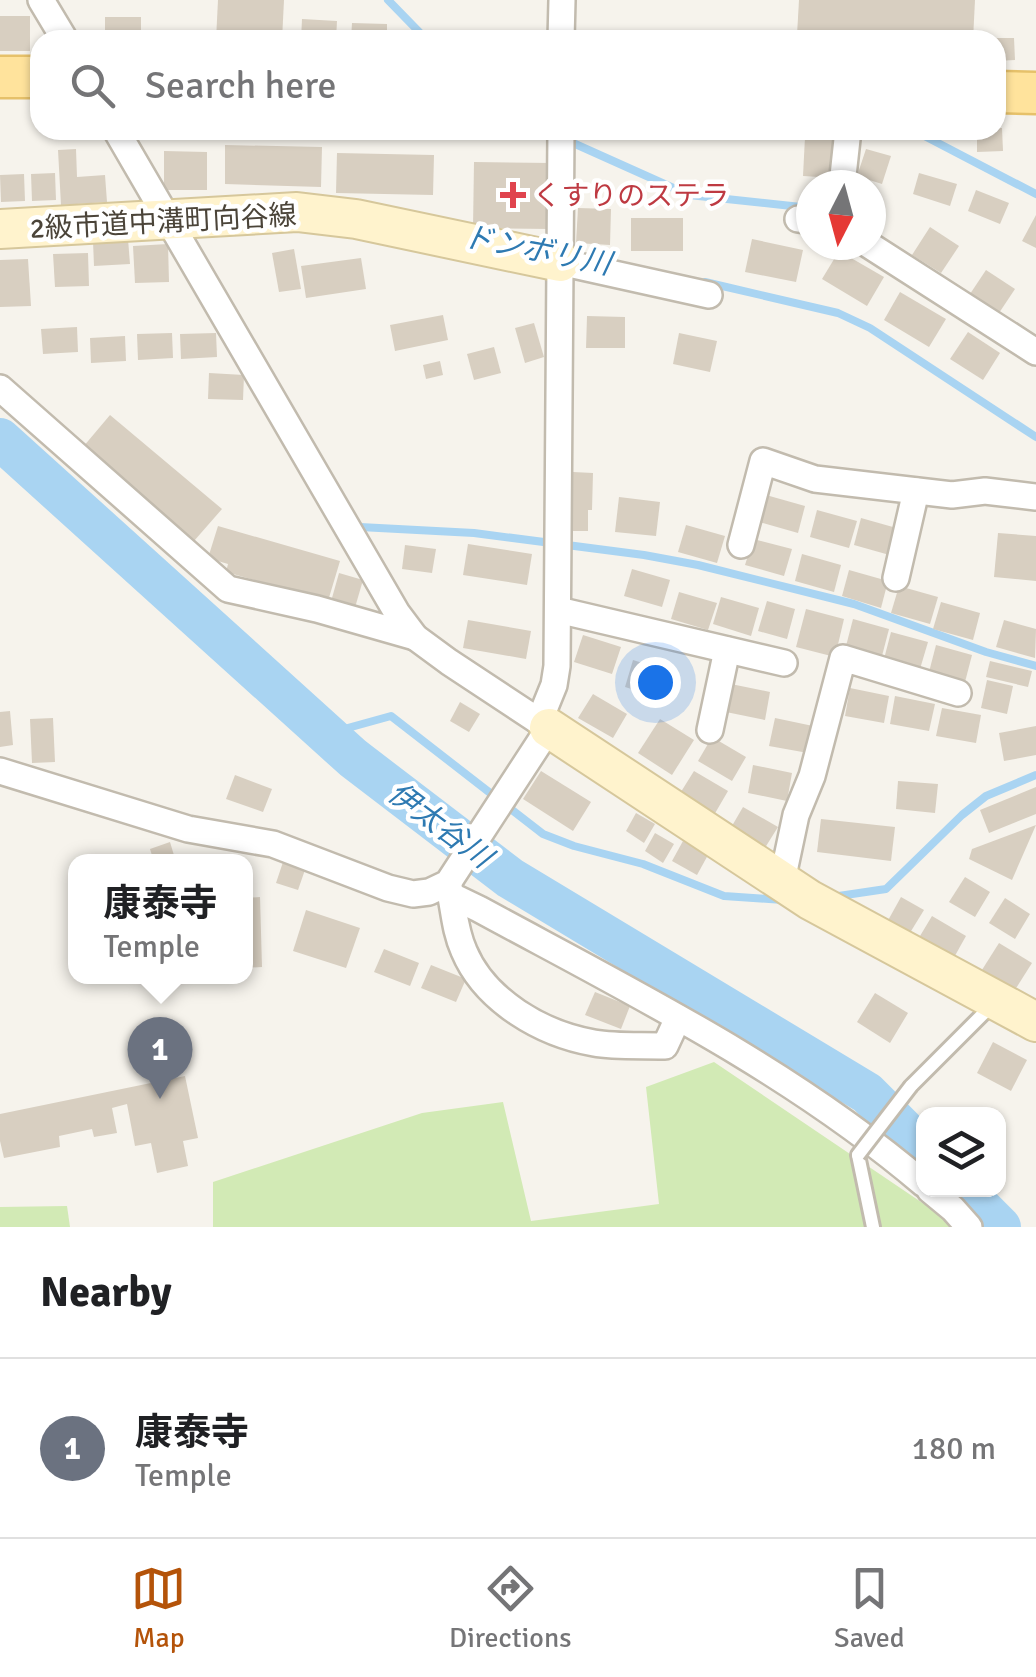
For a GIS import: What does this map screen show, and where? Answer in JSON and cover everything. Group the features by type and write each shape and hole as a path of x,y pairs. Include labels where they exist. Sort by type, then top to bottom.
{"main road":[{"path":"0,77 30,78"},
{"path":"1006,92 1036,93"}],"street":[{"path":"41,0 59,30"},
{"path":"561,30 562,0"},
{"path":"122,140 397,613 415,636 810,900 1036,1022"},
{"path":"561,140 557,666 544,725 451,885 453,917 464,953 483,984 510,1008 547,1029 594,1043 664,1046 678,1018"},
{"path":"844,170 847,140"},
{"name":"2級市道中溝町向谷線","path":"0,229 297,212 356,220 560,262"},
{"path":"886,256 1036,352"},
{"path":"560,262 709,295"},
{"path":"0,388 228,589 415,636"},
{"path":"741,544 763,461 815,479 952,495 985,491 1036,497"},
{"path":"896,578 916,490"},
{"path":"558,610 784,663"},
{"path":"710,730 727,650"},
{"path":"782,880 796,814 812,776 843,658 958,693"},
{"path":"0,771 188,828 273,844 388,888 413,894 451,885"},
{"path":"451,885 479,909 767,1068 916,1177"},
{"path":"938,1197 968,1227"}],"lane":[{"path":"873,1227 858,1155 911,1086 996,1000"}],"green space":[{"path":"714,1062 958,1227 213,1227 213,1182 422,1113 503,1102 531,1221 659,1204 646,1087"},
{"path":"67,1206 70,1227 0,1227 0,1207"}],"building":[{"path":"218,0 284,0 282,30 216,30"},
{"path":"799,0 975,0 974,30 797,30"},
{"path":"0,16 30,16 30,51 0,51"},
{"path":"105,17 141,17 141,30 105,30"},
{"path":"302,19 337,21 337,30 301,30"},
{"path":"352,23 387,24 387,30 352,30"},
{"path":"1006,38 1014,38 1015,60 1006,60"},
{"path":"805,140 837,140 835,170 803,170"},
{"path":"977,140 1003,140 1003,151 977,152"},
{"path":"225,145 322,147 321,187 225,184"},
{"path":"76,149 77,177 105,175 107,202 61,205 58,150"},
{"path":"866,149 891,156 886,172 859,170"},
{"path":"164,151 207,152 207,190 164,190"},
{"path":"337,153 434,155 433,195 336,193"},
{"path":"474,162 551,163 550,229 473,228"},
{"path":"55,173 56,200 32,201 31,174"},
{"path":"919,173 957,184 950,206 913,194"},
{"path":"24,174 25,201 1,202 0,175"},
{"path":"976,190 1009,203 1000,224 968,211"},
{"path":"578,208 611,209 610,245 576,243"},
{"path":"1036,215 1036,248 1022,241"},
{"path":"631,218 683,218 683,251 631,251"},
{"path":"930,227 959,246 941,273 912,255"},
{"path":"128,239 130,264 94,266 93,241"},
{"path":"752,239 796,248 796,260 801,260 796,282 745,272"},
{"path":"168,244 169,282 135,283 133,246"},
{"path":"294,249 301,289 279,292 272,253"},
{"path":"88,253 89,286 55,287 53,254"},
{"path":"361,258 366,289 306,298 301,266"},
{"path":"28,259 31,306 0,307 0,260"},
{"path":"834,260 855,260 884,277 867,306 822,279"},
{"path":"986,270 1015,289 997,316 968,297"},
{"path":"900,292 946,319 929,347 884,320"},
{"path":"443,315 448,340 395,351 390,325"},
{"path":"587,316 625,317 625,348 586,348"},
{"path":"534,323 544,357 525,363 515,328"},
{"path":"77,327 78,352 43,354 41,329"},
{"path":"968,332 1000,353 983,380 950,359"},
{"path":"172,333 173,358 138,360 137,334"},
{"path":"216,333 217,357 181,359 180,334"},
{"path":"679,333 717,341 710,372 673,364"},
{"path":"125,336 126,361 91,363 90,338"},
{"path":"494,347 501,373 474,380 467,354"},
{"path":"440,361 443,375 426,379 423,365"},
{"path":"209,373 244,375 243,400 208,399"},
{"path":"110,415 222,509 194,541 83,447"},
{"path":"573,472 593,473 588,531 571,531"},
{"path":"766,495 805,506 798,533 759,522"},
{"path":"619,497 660,502 656,536 615,532"},
{"path":"817,510 857,521 849,548 810,537"},
{"path":"861,518 900,529 893,556 854,545"},
{"path":"686,525 725,536 717,563 678,552"},
{"path":"218,526 340,561 328,601 226,572 228,564 208,558"},
{"path":"998,533 1036,536 1036,581 994,577"},
{"path":"753,539 792,549 784,576 745,565"},
{"path":"468,544 532,554 527,585 463,575"},
{"path":"405,545 436,549 432,573 402,569"},
{"path":"802,554 841,565 834,592 795,581"},
{"path":"632,569 670,580 662,607 624,596"},
{"path":"849,570 888,581 881,608 842,596"},
{"path":"339,573 363,580 354,611 330,605"},
{"path":"899,586 938,597 930,624 891,613"},
{"path":"679,592 717,603 708,630 671,619"},
{"path":"721,597 759,608 751,636 713,624"},
{"path":"767,601 795,609 787,639 758,631"},
{"path":"941,602 980,613 973,640 933,629"},
{"path":"806,609 844,619 835,657 796,647"},
{"path":"853,619 889,629 882,656 846,646"},
{"path":"468,620 531,631 526,659 463,648"},
{"path":"1004,620 1036,629 1035,658 996,647"},
{"path":"891,632 928,642 920,669 884,659"},
{"path":"583,635 621,647 612,674 574,662"},
{"path":"936,645 972,655 965,682 929,672"},
{"path":"633,660 672,672 663,699 625,687"},
{"path":"990,661 1032,671 1028,687 986,677"},
{"path":"987,680 1013,686 1007,714 981,708"},
{"path":"731,684 770,692 765,720 726,712"},
{"path":"850,688 889,696 884,723 845,716"},
{"path":"593,694 627,714 613,738 578,718"},
{"path":"895,696 935,704 929,731 890,724"},
{"path":"460,702 480,714 469,732 450,721"},
{"path":"942,708 981,715 976,743 936,736"},
{"path":"10,711 13,745 0,747 0,712"},
{"path":"53,718 55,762 32,763 30,719"},
{"path":"775,718 813,726 808,753 769,746"},
{"path":"660,719 694,740 672,775 638,753"},
{"path":"1036,726 1036,755 1004,761 999,733"},
{"path":"712,737 746,757 732,781 698,761"},
{"path":"753,765 792,773 787,801 748,793"},
{"path":"541,771 591,802 573,831 523,799"},
{"path":"694,771 728,791 714,815 679,795"},
{"path":"235,775 272,789 263,812 226,799"},
{"path":"898,781 938,784 935,813 896,809"},
{"path":"1036,787 1036,814 989,833 980,810"},
{"path":"743,807 778,827 763,851 729,831"},
{"path":"636,813 655,824 644,843 626,831"},
{"path":"821,819 895,827 891,861 817,852"},
{"path":"1036,825 1012,880 969,859 972,849"},
{"path":"655,833 674,844 663,863 645,851"},
{"path":"683,841 708,855 697,875 672,861"},
{"path":"170,842 174,854 152,854 150,849"},
{"path":"284,859 306,867 298,890 276,883"},
{"path":"965,877 990,892 975,917 949,902"},
{"path":"253,897 260,897 262,967 253,968"},
{"path":"901,897 924,910 908,936 886,924"},
{"path":"1005,898 1030,914 1015,939 989,923"},
{"path":"306,910 360,928 346,968 293,951"},
{"path":"932,916 966,936 952,961 917,941"},
{"path":"999,943 1032,963 1013,993 980,973"},
{"path":"384,949 419,963 410,986 374,972"},
{"path":"431,965 466,979 456,1002 421,988"},
{"path":"595,992 630,1006 621,1029 585,1015"},
{"path":"875,993 908,1013 890,1043 857,1022"},
{"path":"993,1042 1027,1060 1011,1091 977,1073"},
{"path":"185,1076 198,1138 183,1141 188,1166 157,1173 151,1143 135,1146 127,1104 112,1108 117,1133 94,1137 92,1129 59,1136 60,1147 4,1158 0,1114"}],"waterway":[{"path":"388,0 417,30"},
{"path":"932,140 1036,194"},
{"path":"573,143 689,195 796,206"},
{"name":"ドンボリ川","path":"705,282 838,313 870,328 1036,437"},
{"name":"伊太谷川","path":"0,439 353,758 510,878 867,1093 916,1142"},
{"path":"360,527 474,533 698,565 854,604 1036,666"},
{"path":"326,734 391,716 543,834 643,864 724,896 783,900"},
{"path":"832,897 886,889 986,796 1036,775"},
{"name":"伊太谷川","path":"970,1197 1000,1227"}],"place":[{"name":"くすりのステラ","path":"513,195"},
{"name":"康泰寺","path":"160,1099"}]}
